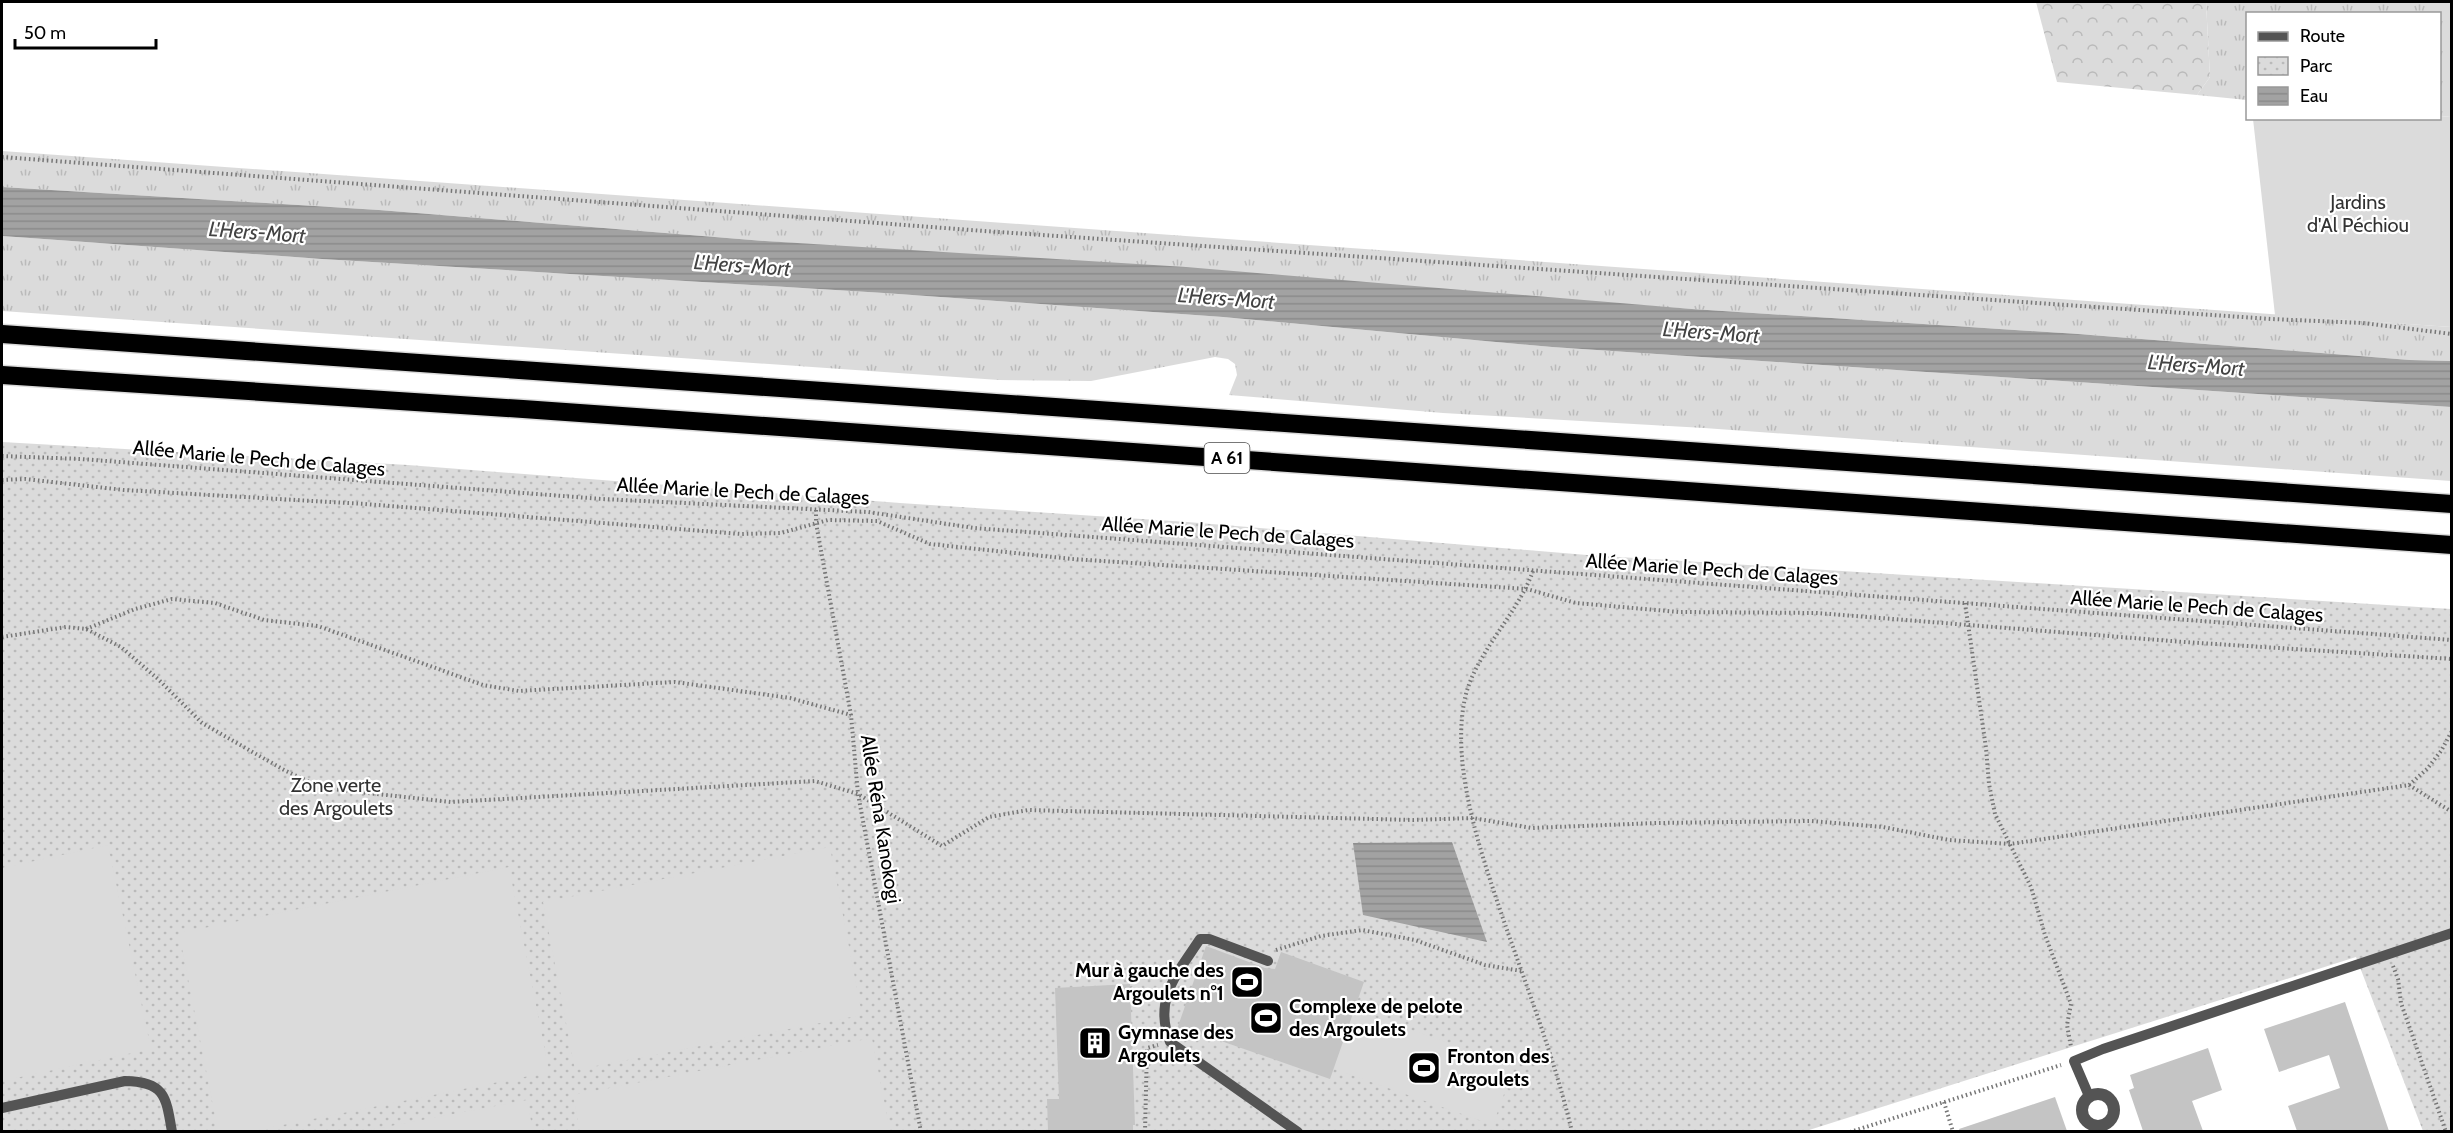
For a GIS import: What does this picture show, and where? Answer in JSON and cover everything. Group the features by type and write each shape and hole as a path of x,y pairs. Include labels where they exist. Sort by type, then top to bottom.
{"highway":[{"name":"A 61","path":"2,333 2451,504"},
{"name":"A 61","path":"2,375 511,408 2451,545"}],"street":[{"path":"2096,1093 2104,1094 2111,1099 2114,1114 2104,1129 2091,1125 2083,1118 2082,1106 2089,1096 2096,1093"}],"lane":[{"path":"2089,1096 2074,1061 2114,1045 2451,933"},
{"path":"1268,961 1209,939 1200,939 1165,996 1164,1026 1170,1042 1298,1131"},
{"path":"2,1108 125,1081 143,1081 157,1088 166,1101 172,1131"}],"path":[{"path":"2,157 996,232 2271,319 2325,320 2451,334"},
{"name":"Allée Marie le Pech de Calages","path":"2,456 81,459 602,499 868,512 974,528 2451,640"},
{"path":"2,480 25,479 124,490 365,504 741,534 781,533 828,520 877,521 930,544 1072,559 1527,589 1576,603 1679,612 1816,613 1967,623 2184,642 2451,659"},
{"name":"Allée Réna Kanokogi","path":"816,510 816,523 850,715 858,794 921,1131"},
{"path":"1533,571 1527,589 1487,650 1464,701 1460,739 1462,767 1488,874 1562,1088 1572,1131"},
{"path":"86,629 135,609 172,599 215,603 264,620 318,626 483,685 519,691 675,682 790,698 850,715"},
{"path":"1850,1131 1860,1130 2074,1061 2067,1025 2072,1004 2045,935 2031,887 1995,814 1965,603"},
{"path":"2,637 66,627 86,629 121,647 158,679 202,723 284,770 322,788 451,802 815,781 858,794 942,846 989,817 1028,810 1413,820 1473,818 1532,828 1656,823 1810,821 1883,827 1949,840 2010,844 2409,786 2434,760 2451,731"},
{"path":"2409,786 2451,812"},
{"path":"1268,961 1277,949 1321,936 1362,930 1415,940 1485,965 1522,972"},
{"path":"2389,954 2398,979 2401,1003 2446,1131"},
{"path":"1145,1131 1147,1047 1170,1042"},
{"path":"1944,1102 1953,1131"}],"green space":[{"path":"2036,2 2206,2 2210,77 2197,95 2057,82"},
{"path":"2206,2 2451,2 2451,117 2441,116 2441,12 2246,12 2246,100 2197,95 2210,77"},
{"name":"Jardins d'Al Péchiou","path":"2441,116 2451,117 2451,327 2275,315 2253,120 2441,120"},
{"path":"2,151 2451,327 2451,361 2410,360 2078,334 1692,309 765,241 379,210 2,187"},
{"path":"2,236 322,259 884,293 1223,317 1552,347 2451,407 2451,481 1704,428 1443,413 1229,395 1237,375 1235,364 1228,359 1215,357 1091,381 999,380 2,311"},
{"name":"Zone verte des Argoulets","path":"2,442 408,465 900,503 1187,522 1587,555 2451,609 2451,1131 2423,1131 2356,957 1806,1131 2,1131"},
{"path":"108,845 151,1049 2,1081 2,868"},
{"path":"830,847 862,1015 575,1070 543,902"},
{"path":"509,867 549,1072 253,1131 218,1131 179,933"},
{"name":"Fronton des Argoulets","path":"1322,967 1364,982 1354,1010 1514,1066 1493,1125 1334,1069 1330,1079 1288,1065"},
{"path":"872,1038 890,1131 580,1131 573,1095"},
{"path":"527,1100 533,1131 364,1131"}],"water":[{"name":"L'Hers-Mort","path":"2,187 379,210 765,241 1186,267 1692,309 2078,334 2410,360 2451,361 2451,407 1552,347 1223,317 884,293 322,259 2,236"},
{"path":"1452,842 1487,942 1363,915 1353,843"}],"building":[{"name":"Complexe de pelote des Argoulets","path":"1206,946 1265,968 1275,969 1281,952 1364,982 1330,1079 1201,1034 1199,1040 1176,1032"},
{"name":"Gymnase des Argoulets","path":"1130,984 1135,1125 1133,1125 1133,1131 1048,1131 1047,1099 1059,1099 1055,988"},
{"path":"2345,1002 2389,1131 2297,1131 2288,1106 2340,1088 2329,1055 2279,1072 2264,1029"},
{"path":"2208,1048 2222,1090 2192,1101 2203,1131 2143,1131 2129,1090 2134,1088 2130,1075"},
{"path":"2055,1097 2067,1131 1960,1131 1959,1129"}],"place":[{"name":"Mur à gauche des Argoulets n°1","path":"1247,982"},
{"name":"Complexe de pelote des Argoulets","path":"1266,1018"},
{"name":"Gymnase des Argoulets","path":"1095,1043"},
{"name":"Fronton des Argoulets","path":"1424,1068"}]}
